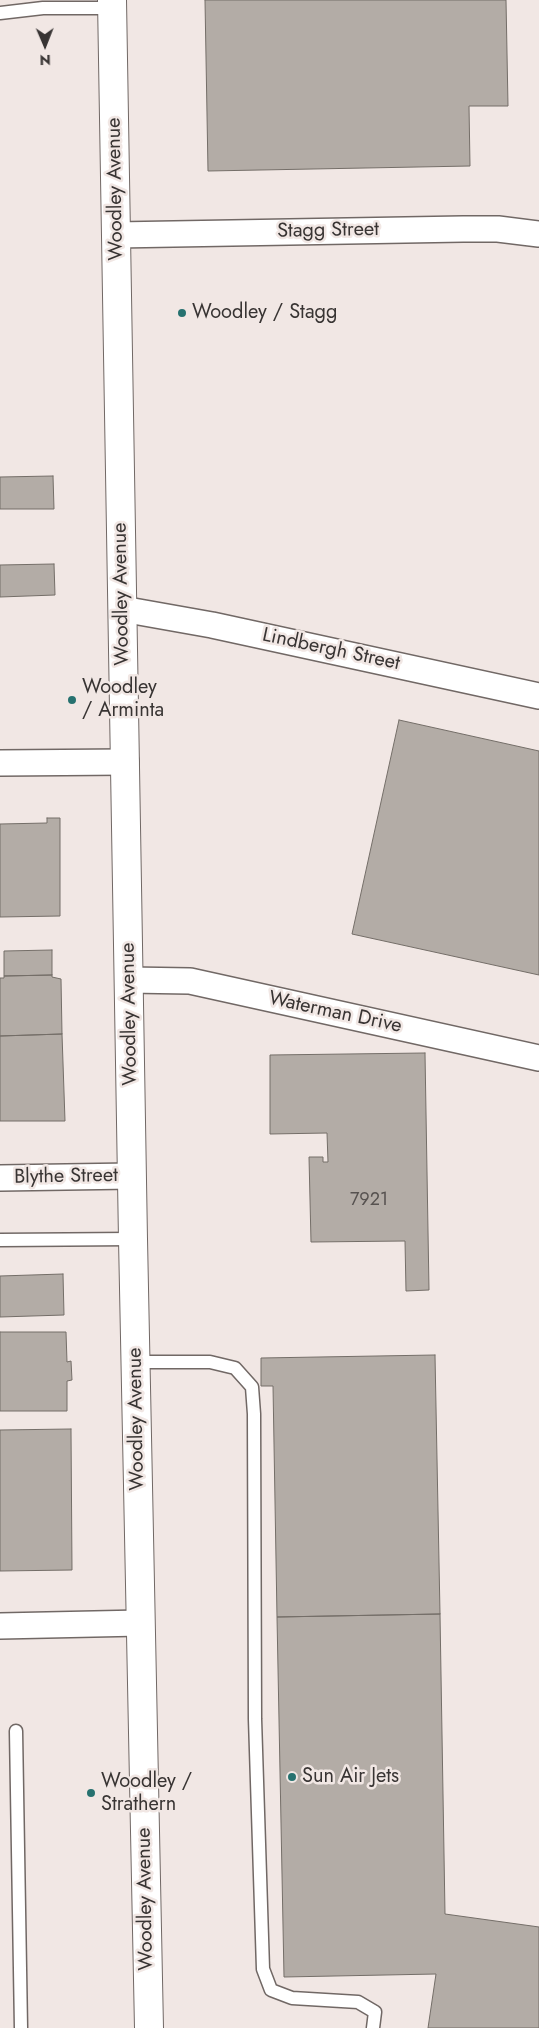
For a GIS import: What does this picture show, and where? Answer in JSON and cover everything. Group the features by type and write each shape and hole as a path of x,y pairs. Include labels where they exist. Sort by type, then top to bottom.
{"main road":[{"name":"Woodley Avenue","path":"112,4 133,1239 149,2028"}],"street":[{"name":"Stagg Street","path":"116,235 463,229 539,234"},
{"name":"Lindbergh Street","path":"122,610 212,624 539,696"},
{"path":"0,762 126,762"},
{"name":"Waterman Drive","path":"129,980 190,981 539,1058"},
{"name":"Blythe Street","path":"0,1178 132,1176"},
{"path":"0,1626 141,1624"}],"lane":[{"path":"0,13 43,8 112,4"},
{"path":"0,1240 133,1239"},
{"path":"136,1362 210,1362 235,1368 252,1387 254,1414 255,1719 263,1969 271,1990 292,1998 358,2002 375,2012 373,2028"},
{"path":"16,1731 21,2028"}],"building":[{"path":"205,0 506,0 508,106 469,106 470,166 208,171"},
{"path":"53,476 54,509 0,509 0,477"},
{"path":"54,564 55,595 0,597 0,565"},
{"path":"399,720 539,751 539,975 352,934"},
{"path":"47,818 60,818 60,916 0,917 0,824 47,823"},
{"path":"52,950 52,975 4,976 4,951"},
{"path":"52,975 52,977 61,979 62,1034 0,1036 0,978 4,978 4,976"},
{"path":"62,1034 65,1121 0,1121 0,1036"},
{"path":"425,1053 429,1290 406,1291 405,1241 311,1242 309,1157 323,1157 323,1162 328,1162 327,1133 270,1134 270,1055"},
{"path":"63,1274 64,1315 0,1317 0,1276"},
{"path":"0,1332 66,1332 67,1362 71,1361 72,1380 67,1381 67,1411 0,1411"},
{"path":"435,1355 440,1614 277,1617 273,1386 261,1386 261,1358"},
{"path":"71,1429 72,1570 0,1571 0,1430"},
{"path":"440,1614 445,1914 539,1927 539,2028 428,2028 436,1974 284,1977 277,1617"}],"place":[{"name":"Woodley / Stagg","path":"182,313"},
{"name":"Woodley / Arminta","path":"72,700"},
{"name":"Sun Air Jets","path":"292,1777"},
{"name":"Woodley / Strathern","path":"91,1793"}]}
